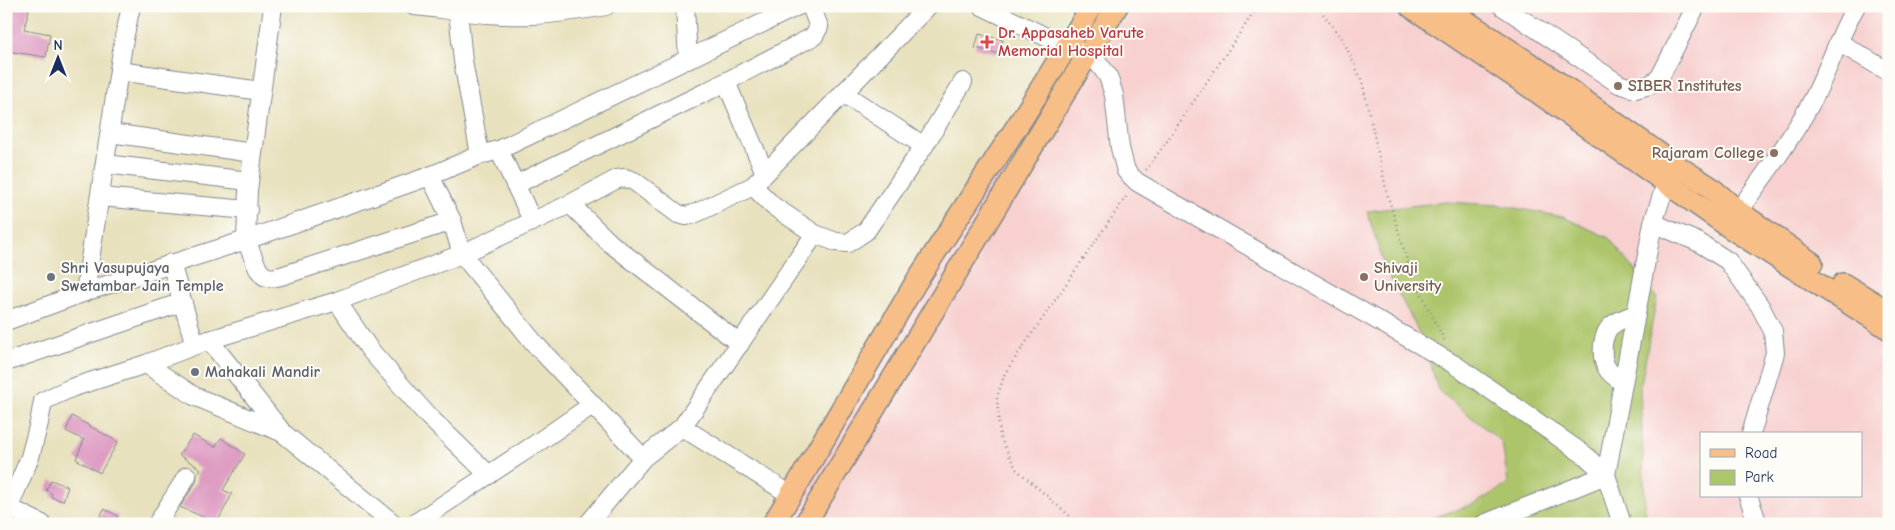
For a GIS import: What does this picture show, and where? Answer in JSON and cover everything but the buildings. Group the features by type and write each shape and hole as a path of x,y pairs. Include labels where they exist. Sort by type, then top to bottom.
{"main road":[{"path":"773,524 916,282 1092,6"},
{"path":"805,524 1118,6"},
{"path":"1410,6 1587,126 1732,229 1889,330"},
{"path":"1443,6 1710,187 1738,211 1834,279 1889,312"}],"street":[{"path":"85,292 119,71 131,6"},
{"path":"273,6 249,181 246,240 258,269 264,276 272,278 452,221"},
{"path":"415,6 470,13 532,16 568,13 606,6"},
{"path":"685,6 688,60"},
{"path":"6,321 85,292 246,240 430,176 480,155 499,150 798,6"},
{"path":"515,186 726,82 814,36 819,27 812,6"},
{"path":"42,524 7,507 30,457 43,401 71,388 146,364 202,342 337,301 462,254 570,204 617,179 626,178 634,181 678,214 686,216 694,214 753,186 928,6"},
{"path":"982,6 1088,56 1099,64 1108,76 1114,95 1120,148 1126,171 1137,182 1455,365 1586,456 1606,474"},
{"path":"1502,6 1618,84 1635,89 1650,85 1660,77 1696,6"},
{"path":"1738,211 1771,167 1811,102 1856,6"},
{"path":"458,11 464,69 480,155"},
{"path":"1838,42 1889,72"},
{"path":"119,71 261,91"},
{"path":"726,82 765,173"},
{"path":"753,186 773,206 815,234 836,242 848,243 866,231 924,146 963,82"},
{"path":"843,94 924,146"},
{"path":"110,133 253,153"},
{"path":"499,150 532,220"},
{"path":"105,164 249,181"},
{"path":"430,176 452,221 462,254 535,344 643,458"},
{"path":"1622,524 1606,474 1653,223 1666,183"},
{"path":"100,198 248,210"},
{"path":"570,204 610,243 740,344"},
{"path":"1653,223 1698,242 1728,262 1760,306 1773,331 1775,354 1752,432"},
{"path":"593,523 643,458 682,427 815,234"},
{"path":"171,264 182,302 202,342 283,432 394,524"},
{"path":"337,301 370,350 428,416 489,476"},
{"path":"6,362 182,302"},
{"path":"1623,382 1614,377 1606,368 1601,356 1604,338 1609,327 1636,314"},
{"path":"146,364 194,396 283,432"},
{"path":"414,524 489,476 592,405"},
{"path":"682,427 790,495"},
{"path":"1484,524 1606,474"},
{"path":"157,524 187,476"},
{"path":"1749,498 1758,524"}],"path":[{"path":"1082,524 1016,470 1000,437 998,398 1005,374 1165,144 1258,6"},
{"path":"1317,6 1343,40 1362,81 1387,193 1410,270 1455,365"}],"shaded area":[{"name":"Shivaji University","path":"1092,6 1410,6 1889,329 1889,524 770,524"},
{"name":"Rajaram College","path":"1443,6 1889,6 1889,312 1834,279"}],"green space":[{"path":"1446,202 1499,205 1563,217 1609,238 1657,297 1640,389 1646,524 1424,524 1430,519 1476,503 1508,484 1502,442 1438,390 1424,342 1385,268 1367,211"}],"place":[{"name":"Dr. Appasaheb Varute Memorial Hospital","path":"987,42"},
{"name":"SIBER Institutes","path":"1618,86"},
{"name":"Rajaram College","path":"1774,153"},
{"name":"Shri Vasupujaya Swetambar Jain Temple","path":"51,277"},
{"name":"Shivaji University","path":"1364,277"},
{"name":"Mahakali Mandir","path":"195,372"}]}
